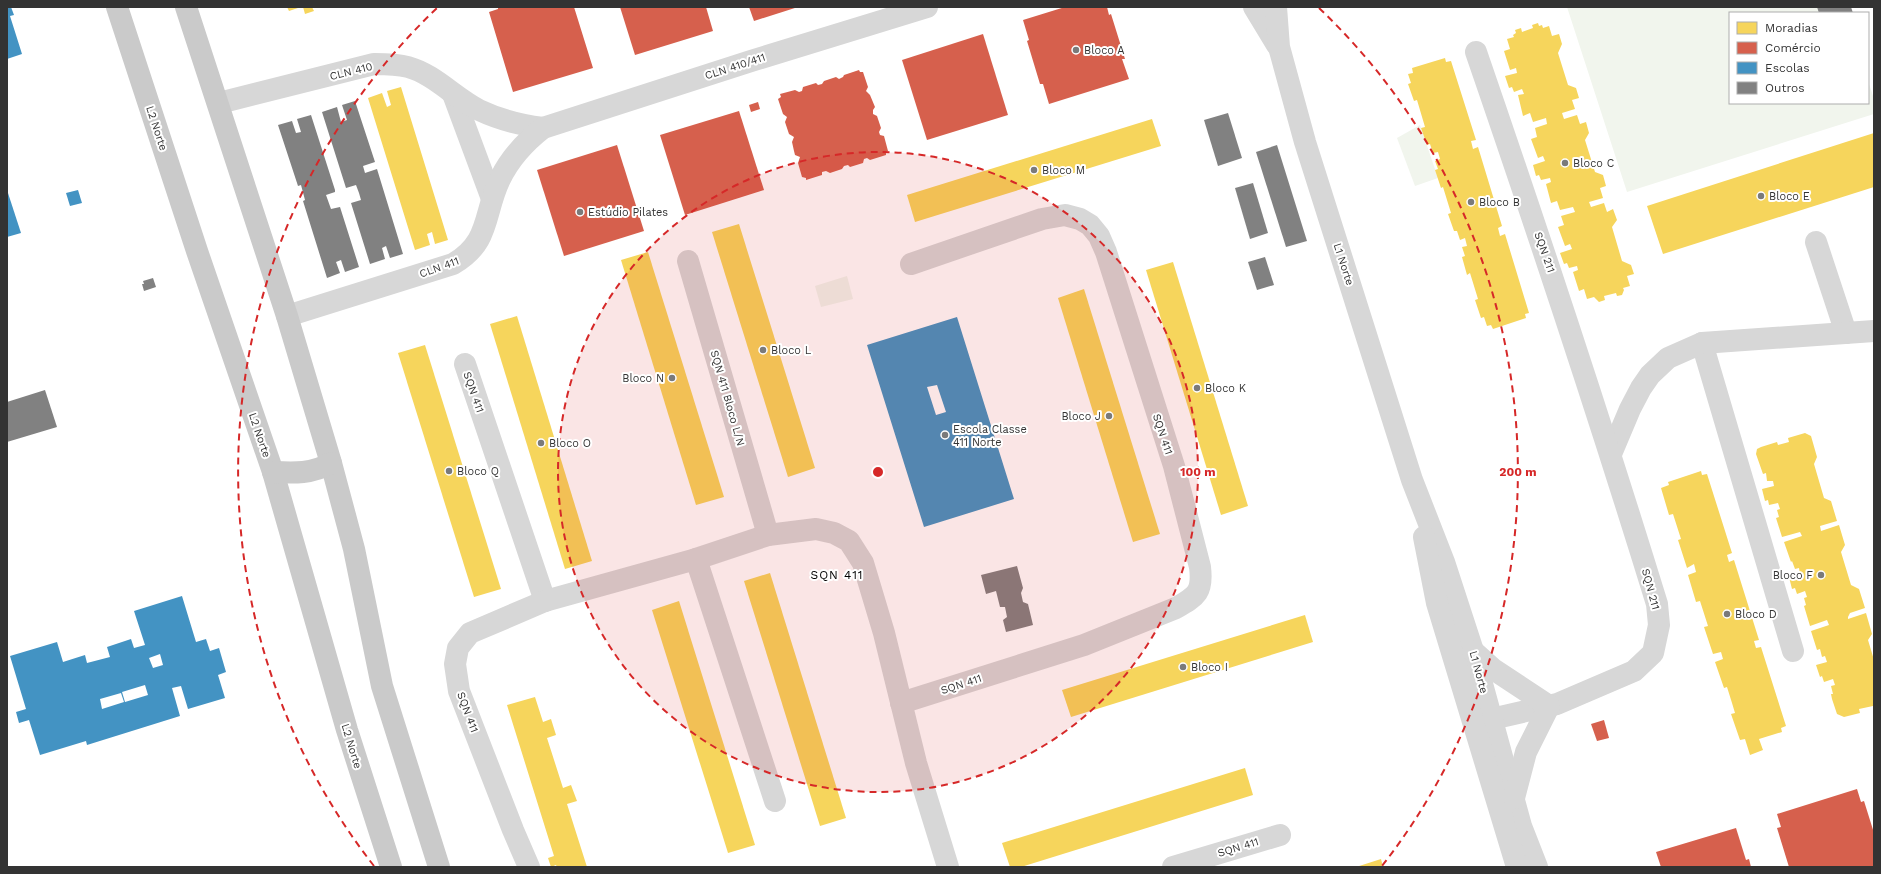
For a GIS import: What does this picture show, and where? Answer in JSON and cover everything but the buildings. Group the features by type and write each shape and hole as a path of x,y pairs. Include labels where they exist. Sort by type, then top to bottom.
{"main road":[{"name":"L2 Norte","path":"117,7 197,251 272,472 347,730 391,867"},
{"path":"186,7 219,103 287,316 331,462 354,549 382,686 439,867"},
{"path":"272,472 300,473 320,469 331,462"}],"street":[{"name":"CLN 410/411","path":"543,128 751,61 927,7"},
{"name":"L1 Norte","path":"1254,7 1279,47"},
{"name":"L1 Norte","path":"1276,7 1279,47 1305,142 1412,480 1444,562 1473,650 1482,720 1517,867"},
{"name":"SQN 211","path":"1476,52 1543,247 1611,454 1657,604 1659,625 1653,653 1634,671 1549,706 1482,720"},
{"name":"CLN 410","path":"219,103 374,64 409,67 428,77 478,110 497,118 515,123 543,128"},
{"path":"452,94 492,200"},
{"name":"CLN 411","path":"287,316 452,264 464,258 478,244 485,227 492,200 509,163 520,148 543,128"},
{"name":"SQN 411","path":"901,703 1084,645 1155,616 1190,600 1199,591 1201,580 1200,567 1172,459 1106,252 1099,236 1090,225 1080,219 1065,215 1042,219 911,264"},
{"path":"1816,242 1846,333"},
{"name":"SQN 411 Bloco L/N","path":"688,261 768,535"},
{"path":"1611,454 1630,409 1641,388 1650,375 1668,358 1702,343 1874,331"},
{"path":"1702,343 1793,651"},
{"name":"SQN 411","path":"465,364 545,601"},
{"name":"L1 Norte","path":"1412,480 1437,603 1514,799 1521,826 1537,867"},
{"name":"SQN 411","path":"529,867 512,830 459,690 455,664 458,648 470,633 545,601 696,559 768,535 816,529 834,533 849,541 863,563 884,633 916,763 948,867"},
{"path":"696,559 775,801"},
{"path":"1473,650 1512,683 1549,706 1526,752 1514,799"},
{"name":"SQN 411","path":"1172,867 1280,835"}],"shaded area":[{"path":"1567,7 1844,7 1846,12 1729,12 1729,104 1869,104 1869,84 1874,99 1874,114 1627,192"},
{"path":"1420,125 1438,178 1415,186 1397,138"},
{"path":"847,276 853,299 821,307 815,286"}],"place":[{"name":"Bloco A","path":"1076,50"},
{"name":"Bloco C","path":"1565,163"},
{"name":"Bloco M","path":"1034,170"},
{"name":"Bloco E","path":"1761,196"},
{"name":"Bloco B","path":"1471,202"},
{"name":"Estúdio Pilates","path":"580,212"},
{"name":"Bloco L","path":"763,350"},
{"name":"Bloco N","path":"672,378"},
{"name":"Bloco K","path":"1197,388"},
{"name":"Bloco J","path":"1109,416"},
{"name":"Escola Classe 411 Norte","path":"945,435"},
{"name":"Bloco O","path":"541,443"},
{"name":"Bloco Q","path":"449,471"},
{"name":"Bloco F","path":"1821,575"},
{"name":"Bloco D","path":"1727,614"},
{"name":"Bloco I","path":"1183,667"}],"district":[{"name":"SQN 411","path":"837,575"}]}
